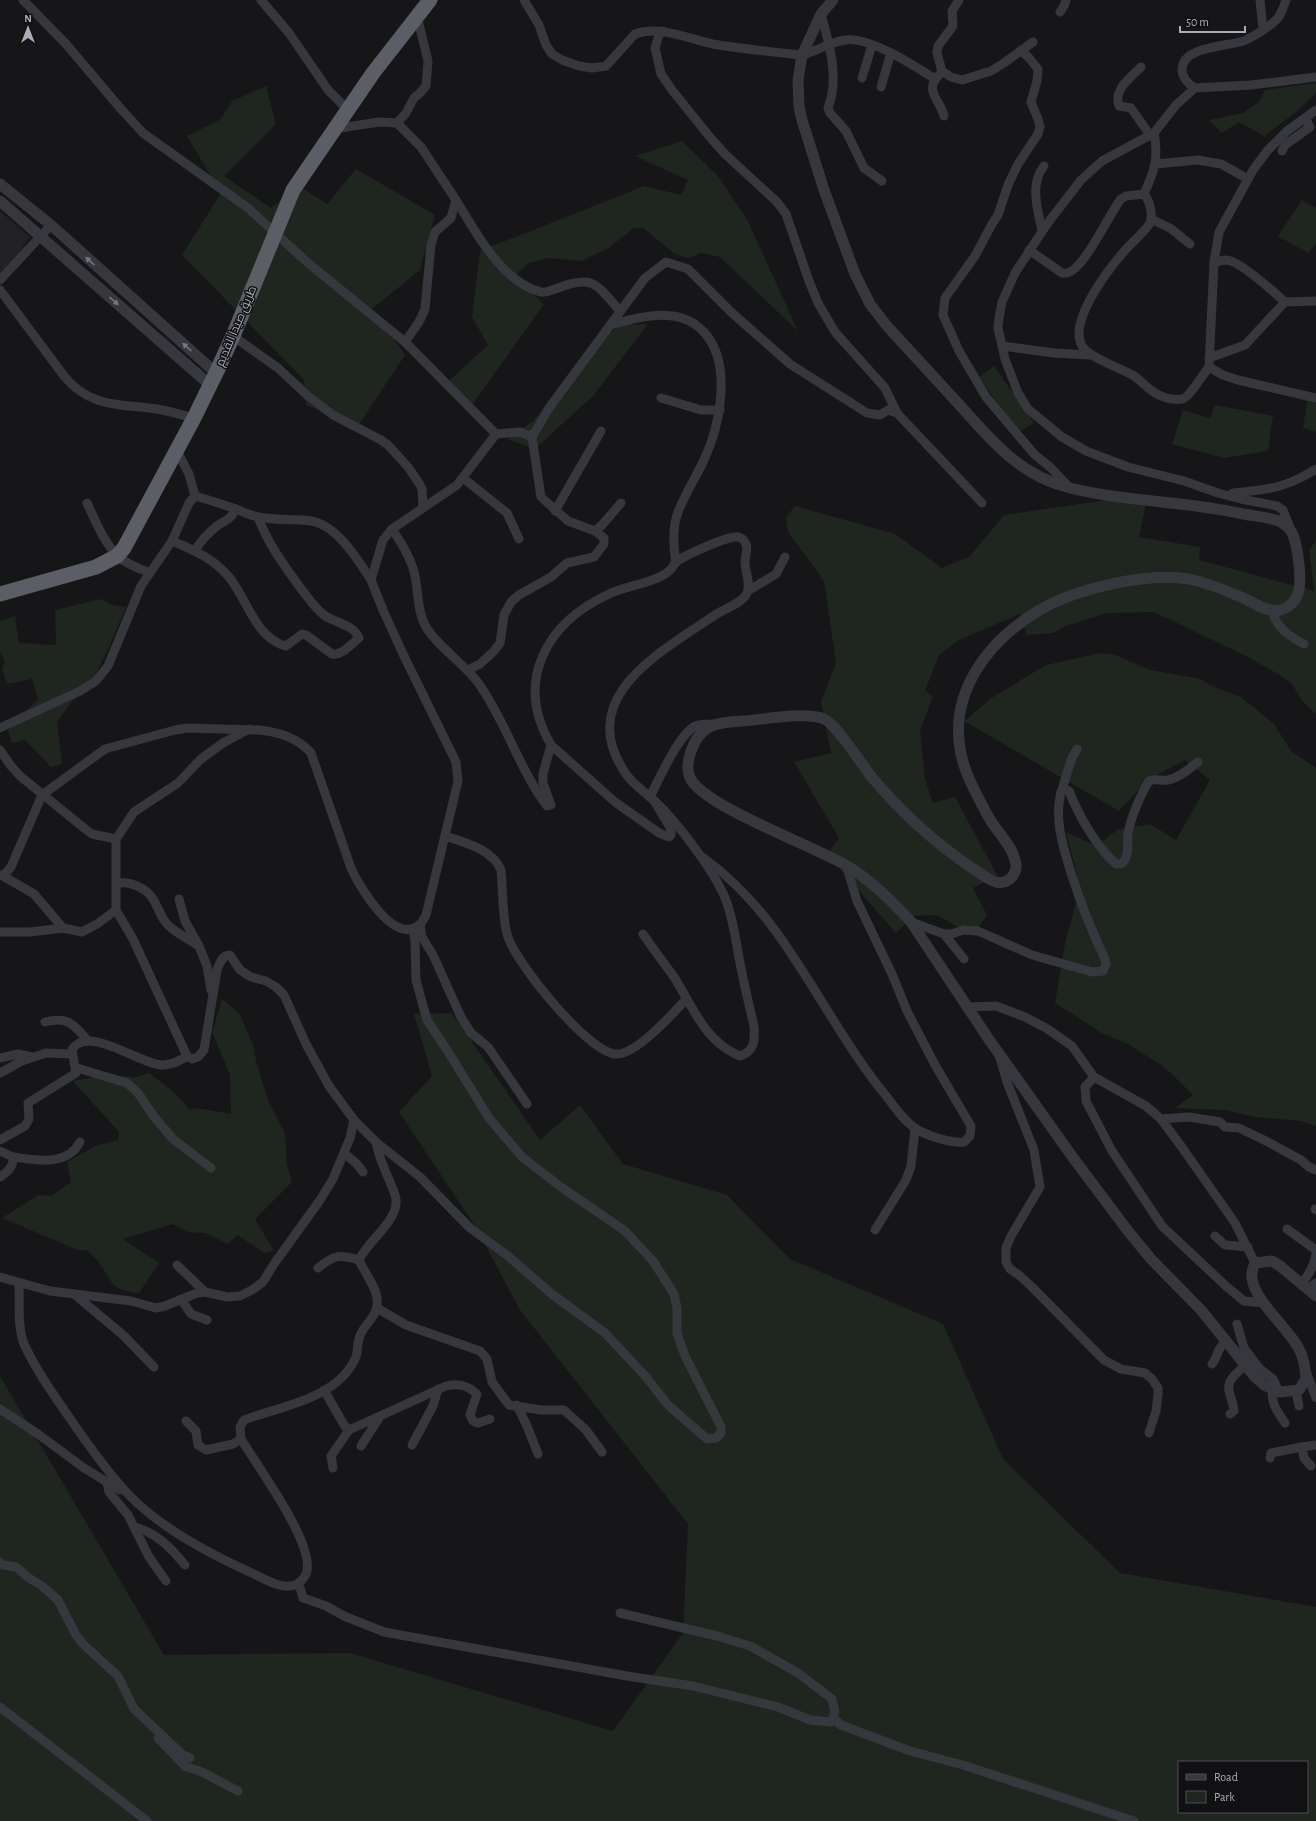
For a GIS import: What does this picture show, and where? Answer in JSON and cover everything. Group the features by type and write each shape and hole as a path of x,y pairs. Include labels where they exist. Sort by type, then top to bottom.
{"highway":[{"name":"طريق صيدا القديم","path":"0,594 96,567 117,556 131,537 213,379 233,336 293,190 372,73 430,0"}],"street":[{"path":"23,0 66,44 143,133 216,183 275,231 308,263 405,342 496,434"},
{"path":"262,0 289,33 328,90 348,110"},
{"path":"524,0 539,25 546,45 552,54 562,60 579,66 592,68 606,66 613,61 630,38 635,34 642,32 663,31 713,44 802,55 847,39 857,39 891,53 935,79"},
{"path":"833,0 821,14 802,55 798,80 799,107 802,120 855,274 870,304 887,326 1005,454 1042,480 1071,489 1160,503 1233,512 1275,520 1282,522 1290,528"},
{"path":"958,0 952,11 951,29 937,50 942,71 955,78 967,79 991,71 1004,64 1033,42"},
{"path":"1060,12 1066,0"},
{"path":"1260,0 1263,29"},
{"path":"1286,0 1277,19 1263,29 1244,40 1202,50 1192,54 1185,60 1182,72 1188,84 1195,88 1252,85 1316,77"},
{"path":"821,14 830,45 833,76 831,100 828,108 830,113 846,131 850,142 864,168 882,181"},
{"path":"397,123 406,113 414,98 426,86 428,61 417,16"},
{"path":"663,31 659,35 655,48 661,74 672,90 725,154 777,202 786,214 809,281 825,316 845,345 885,388 897,413 982,503"},
{"path":"862,78 872,45"},
{"path":"1021,50 1038,69 1037,81 1031,102 1040,127 1038,134 1018,164 1008,185 998,215 975,256 945,298 943,315 959,351 986,397 1034,454 1050,467 1071,489"},
{"path":"881,87 891,53"},
{"path":"1141,66 1119,90 1117,100 1119,106 1131,108 1152,134 1157,151 1156,164 1144,194"},
{"path":"942,71 935,79 932,90 934,97 941,106 944,116"},
{"path":"652,799 677,745 687,733 696,726 729,721 790,716 823,718 835,727 873,778 899,807 966,864 995,882 1001,883 1009,880 1016,873 1017,865 1013,853 990,820 974,789 962,760 958,738 959,713 964,694 971,679 983,660 995,645 1016,625 1042,608 1072,596 1142,578 1190,580 1237,595 1272,610 1284,609 1296,600 1300,580 1297,553 1283,510 1277,506 1230,496 1184,481 1128,467 1086,451 1068,441 1028,409 1018,393 1011,378 998,328 1002,302 1015,273 1042,231 1081,180 1102,161 1152,134 1176,105 1195,88"},
{"path":"1002,346 1054,353 1090,355 1100,358 1135,377 1144,386 1157,394 1174,399 1182,399 1189,395 1209,363 1214,262 1219,232 1253,170 1268,150 1287,131 1316,110"},
{"path":"1282,151 1285,145 1310,127 1305,118"},
{"path":"334,129 379,122 397,123 421,147 493,256 513,277 528,288 546,293 577,281 587,281 598,286 620,312"},
{"path":"1156,164 1198,160 1221,164 1248,179"},
{"path":"1042,231 1035,192 1040,172 1044,166"},
{"path":"0,184 51,225 213,379"},
{"path":"1090,355 1081,346 1079,332 1083,315 1092,296 1111,267 1149,225 1151,219 1148,199 1144,194"},
{"path":"1029,250 1062,273 1066,274 1072,272 1090,251 1096,237 1121,199 1126,196 1144,194"},
{"path":"405,342 419,322 425,308 431,246 435,232 452,218 456,200"},
{"path":"0,201 40,237 213,379"},
{"path":"1151,219 1170,228 1190,244"},
{"path":"0,280 51,225"},
{"path":"1214,262 1228,260 1237,264 1285,302 1316,301"},
{"path":"468,670 480,664 500,643 504,615 511,602 519,595 551,577 567,563 594,557 604,544 604,538 595,531 573,524 555,511 541,497 532,437 549,408 645,278 666,262 688,269 731,312 790,364 867,413 880,416 888,410 897,413"},
{"path":"0,290 68,381 82,394 100,402 159,410 194,418"},
{"path":"1209,363 1245,345 1285,302"},
{"path":"610,325 636,318 660,315 681,318 695,324 712,343 718,356 720,371 720,410 705,458 678,512 674,527 673,544 676,562"},
{"path":"233,336 278,368 308,396 333,415 388,445 420,483 422,489 423,507"},
{"path":"1209,363 1223,375 1238,380 1316,398"},
{"path":"661,398 701,410 720,410"},
{"path":"555,511 601,431"},
{"path":"371,580 383,540 392,529 448,491 463,478 496,434 520,432 532,437"},
{"path":"176,449 189,474 195,496"},
{"path":"1230,496 1233,493 1266,490 1291,484 1316,469"},
{"path":"463,478 507,513 519,538"},
{"path":"195,496 258,517 275,520 310,521 322,524 337,535 345,544 371,580 403,654 456,762 458,781 426,915 417,927 415,941 416,980 426,1020 447,1050 485,1112 522,1157 560,1187 625,1231 655,1265 674,1294 677,1308 677,1333 685,1356 722,1427 719,1436 713,1440 707,1439 679,1416 622,1350 605,1333 553,1295 508,1256 470,1228 420,1177 376,1142 354,1120 329,1086 317,1066 284,995 276,987 266,981 252,977 240,970 230,955 227,955 219,963 204,1050 198,1058 187,1056 133,939 116,910 116,839 134,812 178,783 201,759 223,742 250,729"},
{"path":"1,726 80,691 96,681 108,666 141,586 172,541 189,503 195,496"},
{"path":"87,502 100,529 117,556 150,573"},
{"path":"595,531 621,503"},
{"path":"195,550 204,538 217,526 231,518 236,509"},
{"path":"172,541 195,550 207,557 229,577 256,621 273,642 286,646 302,634 306,635 332,654 336,655 341,653 359,638 357,634 349,627 324,615 311,602 281,561 263,530 258,517"},
{"path":"392,529 402,543 414,572 418,606 424,624 468,670 487,696 541,798 547,806 551,805 543,783 543,774 551,745"},
{"path":"652,799 670,829 671,835 669,836 658,833 615,802 551,745 538,717 536,702 538,665 545,648 567,620 587,606 609,594 669,572 676,562 702,549 734,537 741,538 746,544 745,558 748,591"},
{"path":"643,934 674,978 700,1022 721,1046 740,1056 747,1054 755,1041 754,1026 727,903 720,887 698,854 669,816 626,775 615,755 610,739 609,725 613,705 629,680 642,666 716,614 741,600 748,591 776,574 785,557"},
{"path":"1272,610 1274,619 1282,629 1304,644"},
{"path":"714,724 703,732 692,749 688,770 691,781 702,792 733,810 846,865 871,882 911,922 966,1007 1074,1159 1128,1231 1151,1259 1201,1310 1245,1366 1264,1385 1275,1391 1299,1390 1306,1379 1304,1366"},
{"path":"63,928 34,894 2,876 11,867 42,795 105,749 168,731 188,728 250,729 270,731 301,743 311,753 358,884 390,924 402,929 417,927"},
{"path":"911,922 944,934 951,934 964,930 978,931 1032,955 1092,972 1103,971 1106,964 1105,959 1087,922 1061,838 1058,816 1059,800 1071,760 1077,749"},
{"path":"0,750 20,776 92,834 116,839"},
{"path":"1062,790 1065,789 1069,791 1076,806 1104,852 1116,864 1121,864 1127,857 1128,834 1149,781 1154,779 1169,780 1188,770 1198,762"},
{"path":"445,836 488,853 497,861 501,870 507,935 519,958 556,1007 601,1048 611,1054 619,1054 636,1046 661,1025 686,999"},
{"path":"698,854 735,884 773,928 874,1082 900,1113 915,1128 958,1143 968,1140 971,1132 967,1119 935,1065 907,1011 892,974 857,901 846,865"},
{"path":"116,884 123,882 134,885 150,894 160,915 168,925 178,934 199,946"},
{"path":"179,899 185,921 199,946 207,966 212,999"},
{"path":"0,932 30,932 63,928 82,932 98,924 116,910"},
{"path":"417,927 433,955 461,1017 471,1033 488,1047 527,1104"},
{"path":"944,934 964,959"},
{"path":"966,1007 996,1006 1025,1017 1046,1028 1072,1046 1094,1077 1132,1097 1146,1106 1161,1119 1218,1199 1248,1247 1255,1263 1252,1272 1253,1284 1264,1303 1298,1346 1316,1398"},
{"path":"45,1022 56,1019 65,1020 76,1026 88,1041"},
{"path":"0,1140 25,1126 29,1119 28,1102 76,1073 77,1068 72,1054 74,1046 79,1042 88,1041 104,1043 151,1063 163,1065 178,1062 187,1056"},
{"path":"0,1073 46,1053 72,1054"},
{"path":"999,1053 1007,1082 1034,1150 1040,1187 1011,1236 1006,1248 1006,1262 1010,1269 1032,1287 1104,1360 1121,1369 1144,1374 1152,1379 1158,1388 1158,1394 1156,1411 1150,1433"},
{"path":"0,1058 18,1054 34,1057"},
{"path":"77,1068 127,1083 138,1093 155,1118 173,1139 211,1168"},
{"path":"1094,1077 1089,1082 1084,1093 1091,1112 1112,1151 1162,1226 1195,1259 1244,1301 1264,1303"},
{"path":"1161,1119 1189,1117 1220,1122 1225,1126 1239,1128 1301,1160 1309,1167 1316,1170"},
{"path":"0,1277 19,1284 50,1291 131,1301 156,1308 165,1306 197,1293 205,1292 227,1297 240,1296 263,1282 334,1179 354,1120"},
{"path":"875,1230 906,1180 913,1153 915,1128"},
{"path":"0,1151 13,1157 56,1161 72,1154 80,1142"},
{"path":"359,1260 363,1251 380,1234 392,1215 396,1204 396,1197 380,1160 376,1142"},
{"path":"344,1153 357,1164 363,1172"},
{"path":"0,1178 12,1165 13,1157"},
{"path":"1287,1229 1316,1256 1309,1274 1309,1285"},
{"path":"1215,1236 1225,1245 1248,1247"},
{"path":"19,1284 21,1332 24,1343 34,1363 94,1455 131,1497 145,1510 223,1559 276,1584 288,1586 299,1584 306,1575 308,1563 304,1546 291,1517 241,1439 240,1427 244,1420 314,1397 337,1381 355,1359 358,1352 359,1339 377,1308 375,1288 359,1260 342,1255 328,1260 318,1268"},
{"path":"1255,1263 1272,1261 1309,1285 1316,1296"},
{"path":"177,1264 205,1292"},
{"path":"1309,1285 1316,1275"},
{"path":"74,1294 123,1334 154,1367"},
{"path":"181,1299 191,1314 207,1320"},
{"path":"377,1308 406,1324 480,1351 486,1359 492,1382 509,1405 540,1410 564,1410 586,1430 602,1452"},
{"path":"1237,1324 1244,1348 1258,1368 1273,1379 1275,1391 1271,1397 1275,1409 1285,1423"},
{"path":"1212,1364 1216,1360 1217,1352 1226,1342"},
{"path":"1230,1414 1234,1411 1234,1407 1228,1385 1231,1378 1245,1366"},
{"path":"334,1468 331,1456 349,1430 379,1418 438,1389 455,1384 464,1385 472,1389 477,1394 470,1416 473,1421 478,1423 490,1419"},
{"path":"412,1445 433,1406 438,1389"},
{"path":"324,1390 344,1425 349,1430"},
{"path":"1296,1391 1299,1406"},
{"path":"516,1405 527,1426 538,1454"},
{"path":"0,1409 131,1497"},
{"path":"361,1446 379,1418"},
{"path":"186,1421 196,1431 198,1445 206,1450 233,1444 241,1439"},
{"path":"1270,1458 1271,1452 1316,1445"},
{"path":"1302,1447 1304,1458 1311,1466"},
{"path":"107,1482 110,1492 128,1515 149,1557 166,1581"},
{"path":"134,1527 143,1529 157,1537 172,1549 185,1565"},
{"path":"0,1562 4,1565 16,1567 58,1600 76,1635 83,1644 118,1676 134,1709 158,1739 186,1767 200,1771 238,1791"},
{"path":"299,1584 303,1598 326,1606 344,1616 384,1632 627,1676 694,1686 778,1707 810,1720 831,1722 835,1712 832,1699 798,1674 750,1646 717,1636 620,1614"},
{"path":"0,1707 147,1821"},
{"path":"142,1718 183,1755 190,1758"},
{"path":"833,1718 841,1725 910,1751 963,1765 1134,1821"}],"shaded area":[{"path":"0,211 30,237 0,279"}],"green space":[{"path":"1316,83 1316,93 1295,113 1264,136 1239,122 1222,133 1209,120 1243,113 1259,102 1265,90"},
{"path":"266,86 276,124 224,176 271,208 299,186 327,204 356,169 435,215 420,270 372,309 405,355 358,426 306,405 304,380 182,255 221,193 187,136 221,119 232,101"},
{"path":"682,141 717,175 747,219 798,331 720,257 701,253 689,258 675,254 643,228 634,228 607,249 581,261 547,258 529,263 514,277 544,304 472,405 482,418 507,439 533,421 567,380 618,325 648,324 593,396 538,446 533,448 501,437 470,409 442,387 488,345 472,317 480,251 644,186 681,195 688,180 635,156"},
{"path":"1302,200 1316,208 1316,243 1308,253 1278,236"},
{"path":"994,366 1034,423 1018,433 979,377"},
{"path":"1307,401 1316,403 1316,432 1303,428"},
{"path":"1215,405 1273,416 1268,451 1224,458 1172,444 1183,410 1210,418"},
{"path":"1148,494 1139,537 1200,547 1199,560 1314,591 1309,550 1316,541 1316,714 1302,701 1292,684 1280,675 1246,656 1154,612 1107,613 1066,626 1053,633 1027,635 1020,614 959,640 939,655 925,691 933,696 920,731 925,779 933,803 955,797 997,875 973,888 987,915 973,936 937,915 913,916 896,933 827,854 839,838 794,762 831,753 821,701 836,663 824,582 788,532 786,517 795,506 895,534 942,568 970,556 1004,515"},
{"path":"101,599 113,605 126,607 90,686 72,701 57,722 62,764 51,767 25,740 12,743 8,730 38,699 32,679 7,684 2,669 5,662 0,651 0,621 15,616 19,643 56,645 55,610"},
{"path":"1101,653 1115,655 1150,670 1201,679 1211,686 1241,697 1274,724 1291,751 1316,768 1316,1126 1301,1121 1255,1117 1225,1110 1175,1108 1193,1095 1172,1074 1161,1065 1128,1044 1102,1033 1055,1003 1065,944 1080,887 1066,832 1097,846 1118,829 1150,824 1176,840 1210,780 1185,760 1149,779 1119,811 964,721 993,697 1046,665"},
{"path":"222,999 239,1013 254,1047 256,1061 269,1103 285,1133 287,1165 292,1182 255,1219 274,1251 265,1253 237,1235 228,1244 205,1233 188,1232 173,1224 123,1239 159,1263 139,1293 122,1290 114,1285 99,1262 86,1250 78,1250 2,1218 38,1195 51,1196 71,1182 67,1162 95,1146 118,1140 119,1132 73,1081 104,1075 137,1077 149,1073 175,1093 190,1110 197,1108 231,1114 230,1075 212,1032"},
{"path":"452,1013 540,1140 580,1105 623,1164 727,1195 790,1259 943,1324 1003,1459 1120,1573 1316,1607 1316,1821 0,1821 0,1376 164,1655 350,1653 613,1731 683,1633 688,1524 520,1310 475,1226 399,1112 432,1076 414,1014"}]}
